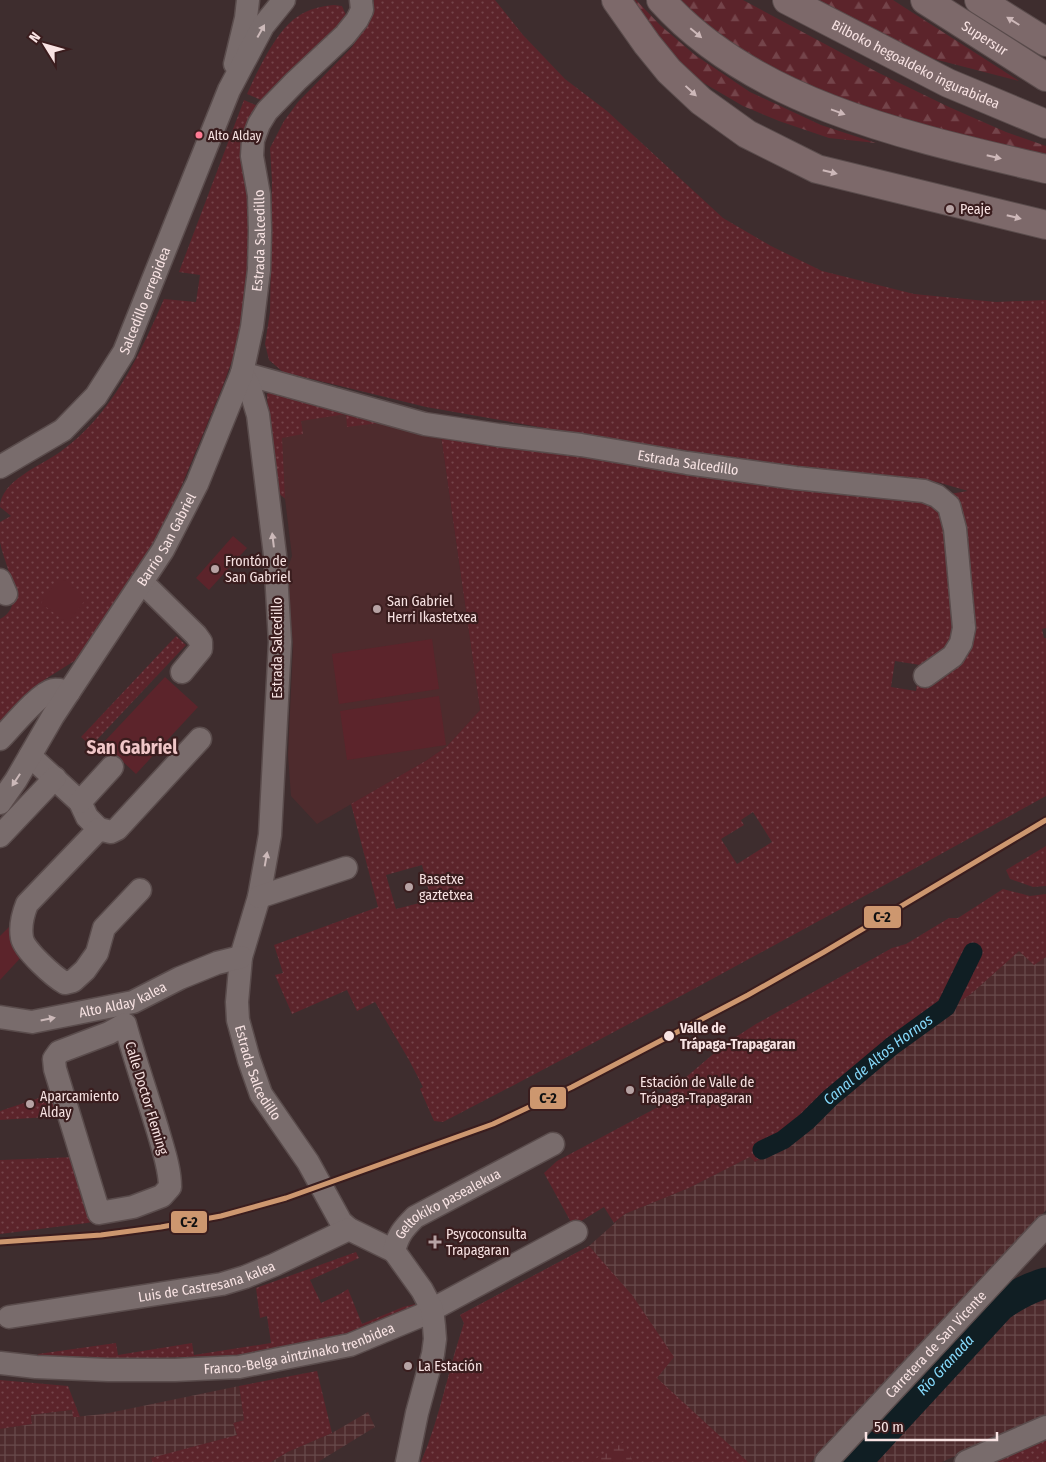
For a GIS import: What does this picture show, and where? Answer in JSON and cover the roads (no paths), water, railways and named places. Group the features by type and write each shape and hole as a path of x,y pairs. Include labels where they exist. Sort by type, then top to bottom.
{"highway":[{"path":"616,0 646,44 669,71 702,101 748,134 817,169 1046,225"},
{"path":"660,0 699,36 738,64 781,87 832,110 939,144 1046,169"},
{"name":"Bilboko hegoaldeko ingurabidea","path":"786,0 948,83 1046,124"},
{"name":"Supersur","path":"925,0 1041,74"},
{"name":"Supersur","path":"979,0 1046,42"}],"street":[{"path":"229,90 246,18 248,0"},
{"path":"229,90 264,26 284,0"},
{"name":"Estrada Salcedillo","path":"349,1229 341,1222 308,1162 261,1094 238,1020 241,957 259,897 268,851 272,809 280,642 275,555 258,415 249,385 242,373 252,327 259,270 259,195 252,156 259,124 267,111 296,81 346,35 362,10 361,0"},
{"name":"Salcedillo errepidea","path":"0,466 63,430 96,396 124,352 229,90"},
{"name":"Estrada Salcedillo","path":"242,373 425,424 581,445 687,463 796,478 924,491 937,496 949,506 955,529 964,628 961,643 953,656 924,676"},
{"name":"Barrio San Gabriel","path":"0,803 16,780 53,716 163,550 197,484 242,373"},
{"path":"142,582 201,642 200,649 195,657 182,672"},
{"path":"0,739 39,698 51,690 59,689 69,692"},
{"path":"30,756 80,802 87,817 99,829 110,832 117,829 200,739"},
{"path":"80,802 112,767"},
{"path":"0,836 55,778"},
{"path":"99,829 28,904 24,913 22,940 54,977 65,983 73,981 85,970 97,953 104,928 140,890"},
{"path":"259,897 346,868"},
{"name":"Alto Alday kalea","path":"0,1017 32,1022 133,1002 199,970 241,957"},
{"path":"125,1024 133,1002"},
{"name":"Calle Doctor Fleming","path":"125,1024 152,1107 166,1158 170,1187 162,1196 133,1207 100,1213 55,1069 54,1059 59,1052 109,1033 125,1024"},
{"name":"Geltokiko pasealekua","path":"407,1462 435,1339 432,1309 422,1290 394,1251 397,1237 415,1217 553,1144"},
{"name":"Carretera de San Vicente","path":"826,1462 1046,1226"},
{"path":"349,1229 394,1251"},
{"name":"Luis de Castresana kalea","path":"9,1317 222,1284 274,1265 349,1229"},
{"name":"Franco-Belga aintzinako trenbidea","path":"0,1363 36,1367 108,1370 175,1370 238,1367 350,1345 420,1316 576,1232"},
{"path":"966,1462 1046,1427"}],"waterway":[{"name":"Canal de Altos Hornos","path":"762,1150 783,1140 892,1046 946,1007 973,952"},
{"name":"Río Granada","path":"856,1462 1000,1306 1022,1292 1046,1283"}],"place":[{"name":"Alto Alday","path":"199,135"},
{"name":"Peaje","path":"950,209"},
{"name":"Frontón de San Gabriel","path":"215,569"},
{"name":"San Gabriel Herri Ikastetxea","path":"377,609"},
{"name":"Basetxe gaztetxea","path":"409,887"},
{"name":"Valle de Trápaga-Trapagaran","path":"669,1036"},
{"name":"Estación de Valle de Trápaga-Trapagaran","path":"630,1090"},
{"name":"Aparcamiento Alday","path":"30,1104"},
{"name":"Psycoconsulta Trapagaran","path":"435,1242"},
{"name":"La Estación","path":"408,1366"}],"district":[{"name":"San Gabriel","path":"132,747"}]}
